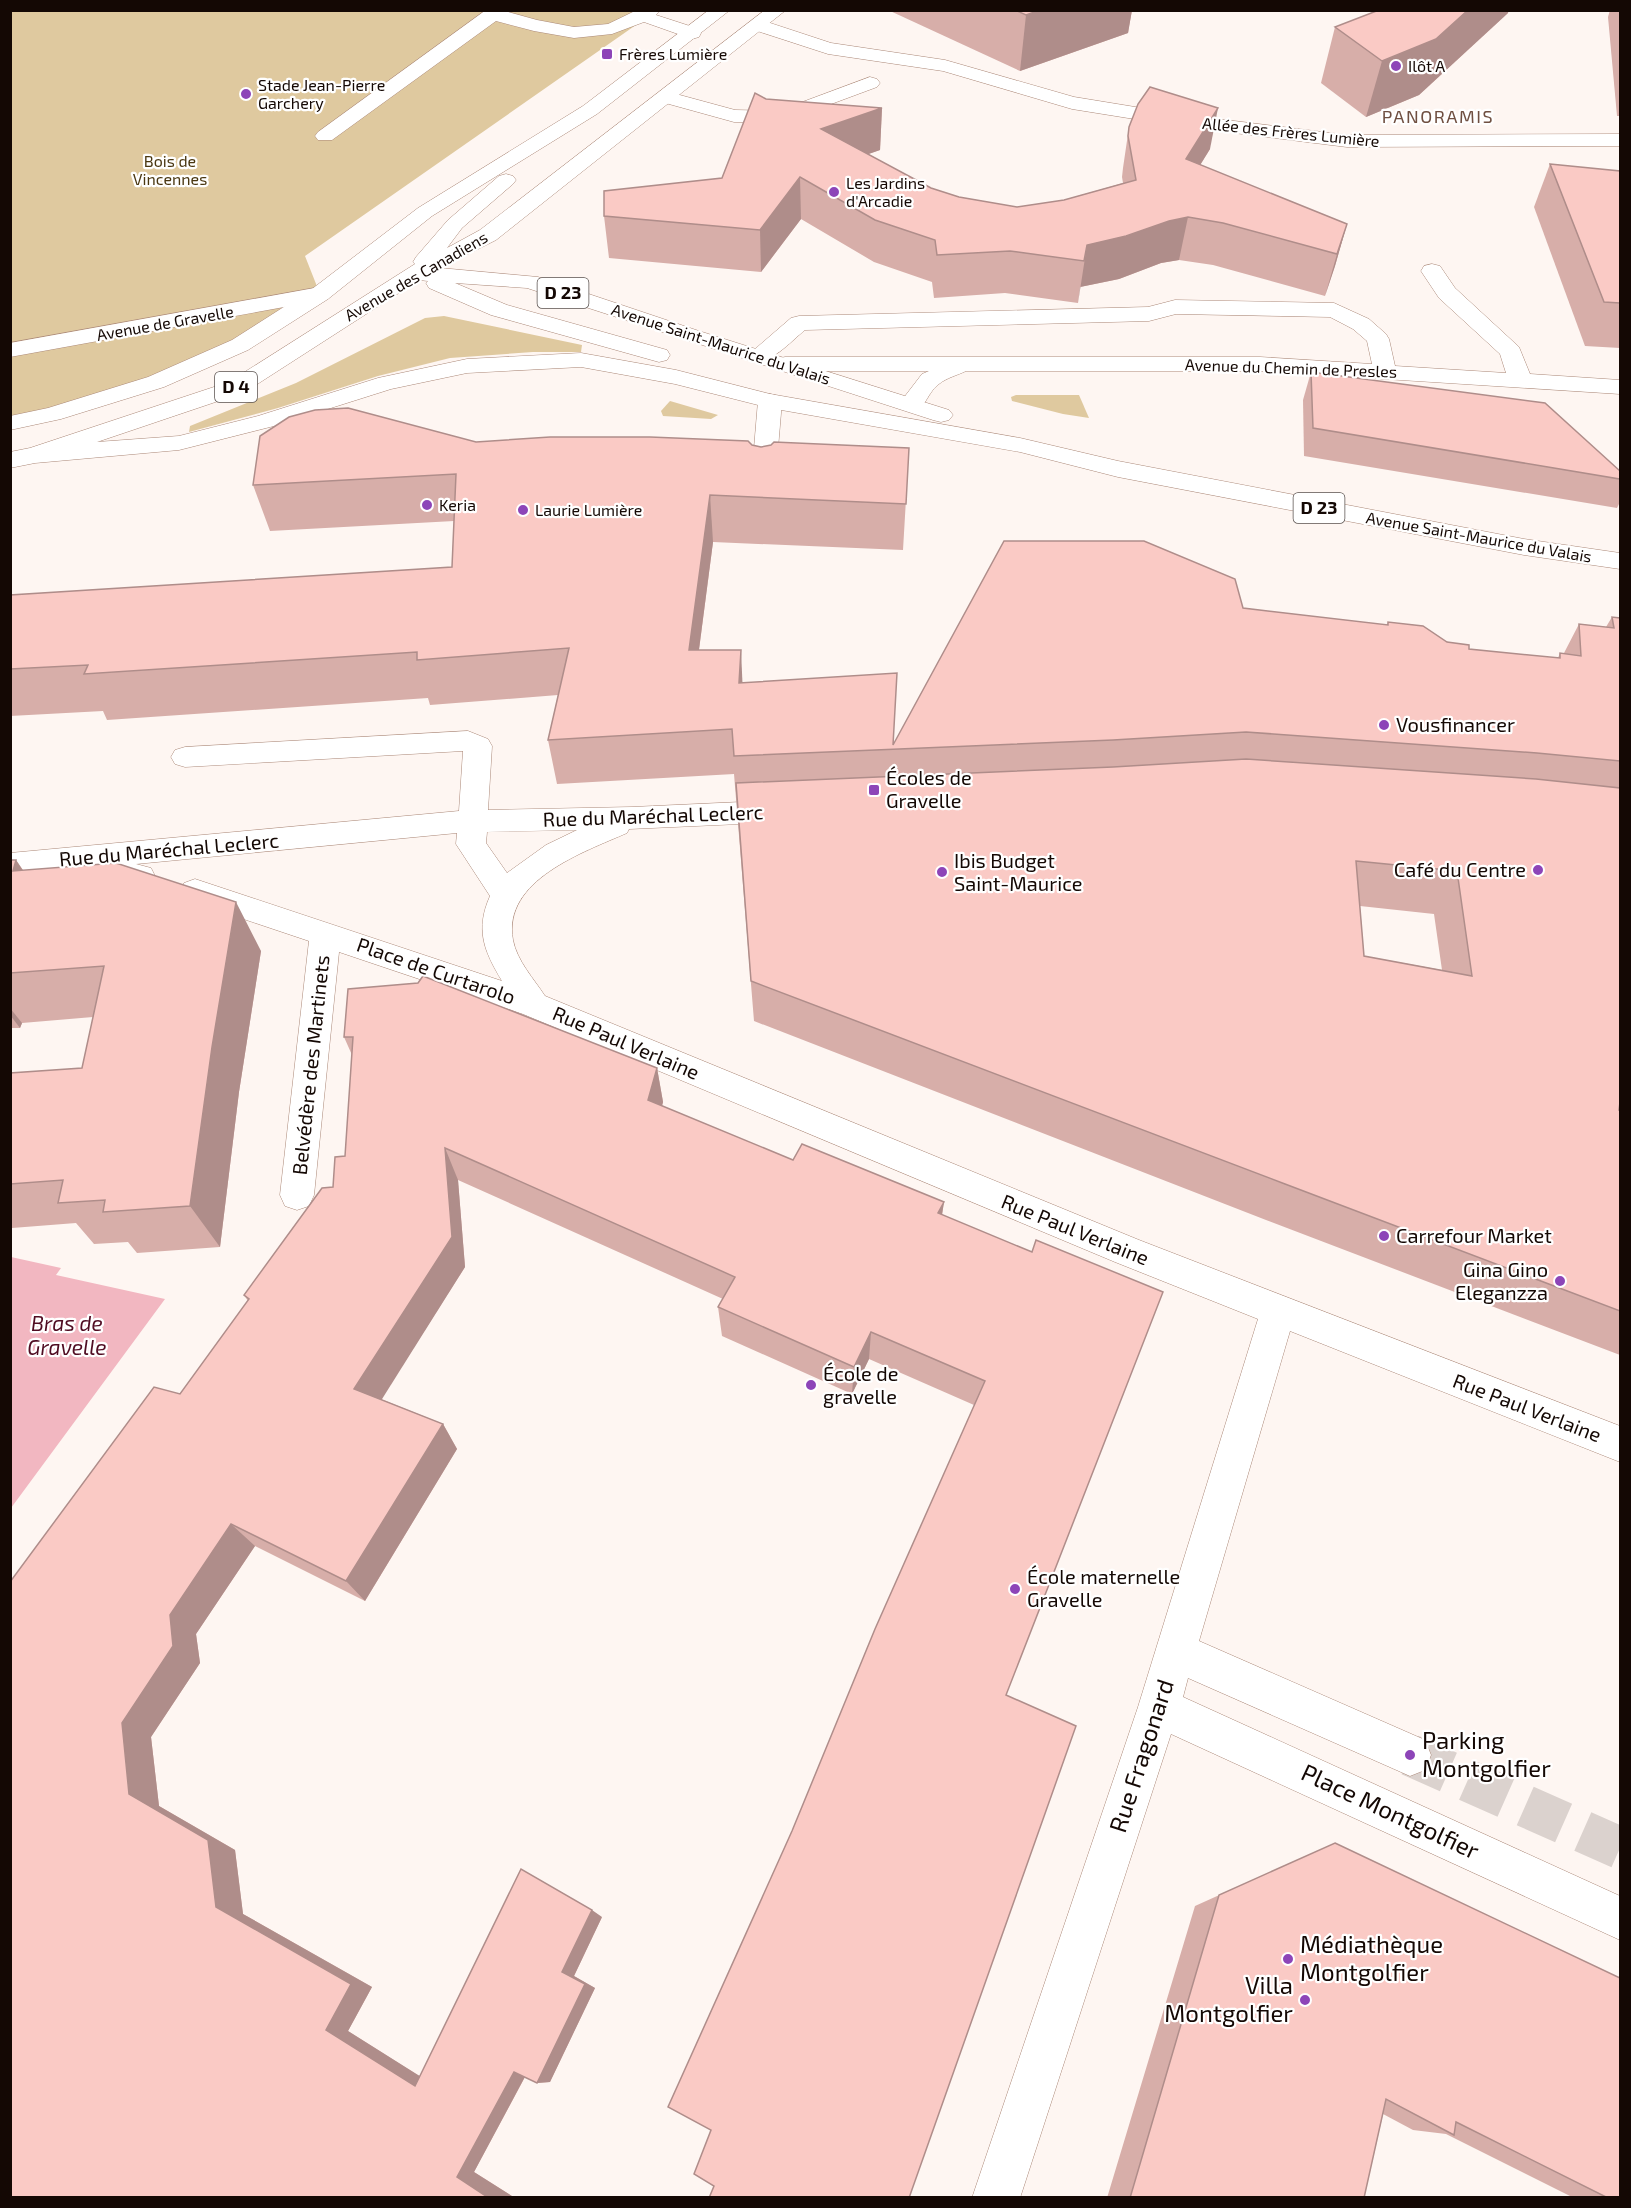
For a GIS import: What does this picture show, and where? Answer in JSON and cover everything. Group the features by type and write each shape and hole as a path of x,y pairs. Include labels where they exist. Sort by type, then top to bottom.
{"street":[{"name":"Avenue des Canadiens","path":"10,423 53,414 156,382 240,345 320,294 425,212 590,110 721,10"},
{"name":"Avenue des Canadiens","path":"10,460 35,455 237,387 415,273 488,235 777,10"},
{"path":"325,136 493,14 571,33 610,31 625,26 647,13 692,33"},
{"name":"Allée des Frères Lumière","path":"758,25 828,48 945,66 1072,103 1178,120 1347,141 1620,140"},
{"path":"665,97 734,116 780,117 870,83"},
{"path":"590,110 455,224 415,273 499,310 689,363 866,418"},
{"path":"1432,271 1447,293 1511,352 1520,381"},
{"name":"Avenue de Gravelle","path":"10,350 320,294 415,273"},
{"name":"Avenue Saint-Maurice du Valais","path":"415,273 530,282 912,404 1020,445"},
{"path":"758,356 799,322 1149,314 1174,307 1334,310 1361,324 1378,339 1385,371"},
{"path":"35,455 179,443 266,421 386,383 467,366 581,360 676,376 770,401 866,418"},
{"name":"Avenue du Chemin de Presles","path":"785,364 1260,364 1620,387"},
{"name":"Avenue du Chemin de Presles","path":"912,404 930,379 960,365"},
{"path":"763,484 770,401"},
{"name":"Avenue Saint-Maurice du Valais","path":"866,418 1020,445 1153,476 1524,547 1620,561"},
{"path":"185,757 468,741 478,746 471,844 506,896"},
{"name":"Rue du Maréchal Leclerc","path":"10,864 78,860 473,821 632,818 815,810"},
{"name":"Place de Curtarolo","path":"534,1005 514,976 498,940 498,911 516,881 556,851 632,818"},
{"name":"Place de Curtarolo","path":"78,860 198,892 534,1005"},
{"name":"Belvédère des Martinets","path":"297,1195 325,934"},
{"name":"Rue Paul Verlaine","path":"534,1005 1127,1251 1620,1444"},
{"name":"Rue Fragonard","path":"996,2198 1159,1707 1278,1311"},
{"path":"1175,1651 1410,1755"},
{"name":"Place Montgolfier","path":"1159,1707 1620,1918"}],"green space":[{"name":"Bois de Vincennes","path":"10,11 656,11 305,256 320,294 156,382 11,423"},
{"path":"444,316 582,345 581,352 533,352 450,358 378,376 278,408 189,432 190,426 296,383 425,318"},
{"path":"1016,395 1079,395 1089,418 1012,401 1011,397"},
{"path":"670,401 718,415 711,419 663,416 661,411"}],"water":[{"name":"Bras de Gravelle","path":"11,1257 61,1268 56,1275 165,1299 11,1508"}],"building":[{"path":"1015,10 1040,10 1026,15"},
{"path":"1379,10 1468,10 1436,39 1382,61 1335,27"},
{"path":"1150,87 1218,108 1186,159 1347,224 1337,254 1223,223 1188,217 1087,245 1084,261 1010,251 937,255 935,240 875,220 800,177 760,230 604,216 604,191 722,178 755,93 766,99 882,108 821,129 931,188 959,197 1017,207 1064,200 1136,180 1128,136 1129,127 1138,104"},
{"path":"1550,164 1620,171 1620,303 1604,302"},
{"path":"1311,372 1545,403 1620,471 1620,479 1313,428"},
{"path":"348,408 476,442 550,437 650,437 748,441 752,445 761,447 774,442 909,448 906,504 710,495 689,650 741,650 739,683 897,673 893,745 1004,541 1144,541 1235,579 1243,608 1388,625 1388,622 1423,626 1447,642 1469,645 1469,649 1560,658 1560,653 1581,656 1579,624 1614,628 1612,617 1620,618 1620,761 1246,732 734,756 732,729 548,740 569,648 417,660 417,652 84,674 88,665 10,669 10,595 452,567 456,474 253,485 260,436 289,417 315,410"},
{"path":"1246,759 1536,779 1620,788 1620,1311 751,981 736,783","holes":["1356,861 1457,871 1472,976 1364,956"]},
{"path":"10,860 16,860 13,871 116,863 236,902 212,1047 190,1206 103,1212 105,1200 58,1203 63,1180 10,1184 10,1073 82,1068 104,966 10,973"},
{"path":"423,976 657,1068 648,1100 793,1160 802,1144 944,1202 938,1213 1032,1252 1036,1240 1163,1292 1006,1695 1076,1726 909,2198 709,2198 714,2186 694,2174 711,2130 668,2107 792,1831 875,1629 985,1381 871,1332 854,1367 718,1307 735,1277 445,1148 452,1237 354,1389 443,1424 346,1581 231,1524 170,1615 173,1646 122,1723 129,1794 208,1840 216,1907 351,1984 326,2030 415,2086 521,1869 592,1910 562,1972 585,1984 537,2083 514,2072 457,2177 489,2198 10,2198 10,1582 154,1387 180,1394 249,1299 244,1295 322,1188 333,1187 335,1157 345,1156 353,1037 344,1037 348,989 418,983"},
{"name":"Villa Montgolfier","path":"1335,1843 1620,1978 1620,2198 1608,2198 1456,2122 1454,2135 1386,2099 1364,2198 1130,2198 1219,1895"}],"tunnel":[{"path":"1410,1755 1620,1848"}],"place":[{"name":"Frères Lumière","path":"607,54"},
{"name":"Ilôt A","path":"1396,66"},
{"name":"Stade Jean-Pierre Garchery","path":"246,94"},
{"name":"Les Jardins d'Arcadie","path":"834,192"},
{"name":"Keria","path":"427,505"},
{"name":"Laurie Lumière","path":"523,510"},
{"name":"Vousfinancer","path":"1384,725"},
{"name":"Écoles de Gravelle","path":"874,790"},
{"name":"Café du Centre","path":"1538,870"},
{"name":"Ibis Budget Saint-Maurice","path":"942,872"},
{"name":"Carrefour Market","path":"1384,1236"},
{"name":"Gina Gino Eleganzza","path":"1560,1281"},
{"name":"École de gravelle","path":"811,1385"},
{"name":"École maternelle Gravelle","path":"1015,1589"},
{"name":"Parking Montgolfier","path":"1410,1755"},
{"name":"Médiathèque Montgolfier","path":"1288,1959"},
{"name":"Villa Montgolfier","path":"1305,2000"}],"district":[{"name":"PANORAMIS","path":"1438,117"}]}
